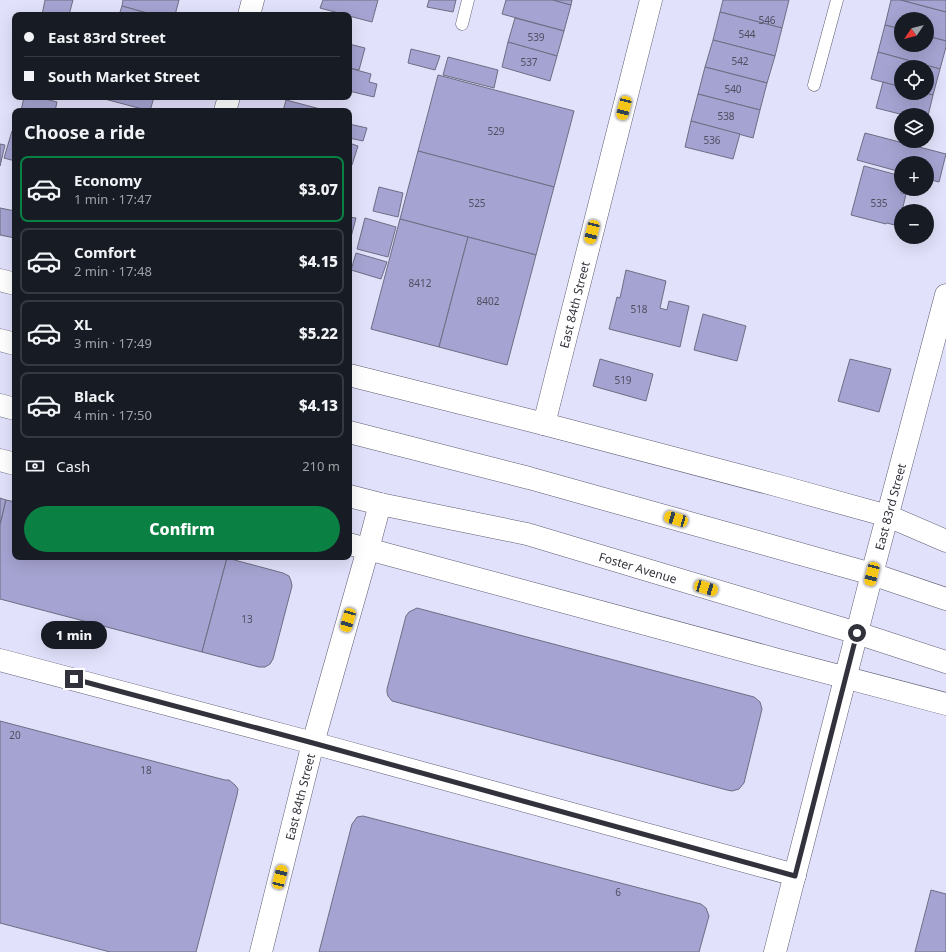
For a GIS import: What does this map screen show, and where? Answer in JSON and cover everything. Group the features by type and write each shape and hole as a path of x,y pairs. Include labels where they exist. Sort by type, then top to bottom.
{"street":[{"path":"250,12 253,0"},
{"name":"East 84th Street","path":"544,424 651,0"},
{"path":"0,280 12,283"},
{"name":"East 83rd Street","path":"775,952 872,574 941,333 946,295"},
{"path":"0,340 12,343"},
{"path":"352,376 544,424 888,516 946,541"},
{"path":"0,405 12,408"},
{"path":"352,433 529,478 872,574 946,599"},
{"path":"0,460 12,463"},
{"name":"Foster Avenue","path":"352,497 380,504 527,534 857,633 946,662"},
{"name":"East 84th Street","path":"261,952 313,743 359,546 380,504"},
{"path":"359,546 946,704"},
{"path":"0,660 313,743 795,876"}],"lane":[{"path":"462,24 468,0"},
{"path":"814,85 837,0"}],"building":[{"path":"45,0 73,0 70,12 43,12"},
{"path":"123,0 179,0 176,12 143,12 122,6"},
{"path":"323,0 378,0 372,22 352,17 352,12 335,12 320,8"},
{"path":"429,0 456,0 453,12 427,7"},
{"path":"506,0 553,0 571,5 564,31 502,14"},
{"path":"553,0 572,0 571,5"},
{"path":"723,0 789,0 782,28 720,12"},
{"path":"891,0 901,0 946,12 946,41 934,38 934,12 894,12 894,27 885,25"},
{"path":"901,0 946,0 946,12"},
{"path":"122,6 143,12 120,12"},
{"path":"720,12 782,28 775,56 713,40"},
{"path":"515,18 564,31 557,56 508,42"},
{"path":"885,25 894,27 894,52 934,52 934,38 946,41 946,47 940,69 934,67 934,60 907,60 878,52"},
{"path":"713,40 775,56 767,83 705,67"},
{"path":"508,42 557,56 550,81 502,67"},
{"path":"352,45 365,48 359,70 352,69"},
{"path":"411,49 440,56 435,70 408,63"},
{"path":"878,52 907,60 894,60 894,85 871,79"},
{"path":"448,57 498,70 494,88 443,75"},
{"path":"705,67 767,83 760,110 698,94"},
{"path":"934,67 940,69 934,91"},
{"path":"352,69 371,74 369,82 377,84 374,97 352,92"},
{"path":"438,75 574,111 554,187 418,151"},
{"path":"883,82 894,85 894,100 932,100 930,108 894,108 894,112 876,108"},
{"path":"698,94 760,110 753,138 691,121"},
{"path":"23,100 49,100 57,102 56,108 22,108"},
{"path":"108,100 153,100 151,108 139,108"},
{"path":"286,100 317,108 284,108"},
{"path":"691,121 740,134 733,159 685,147"},
{"path":"352,125 367,128 363,141 352,139"},
{"path":"12,131 12,160 4,158"},
{"path":"865,133 894,141 894,148 923,148 946,154 939,182 934,181 934,156 894,156 894,170 857,160"},
{"path":"0,144 5,145 0,166"},
{"path":"352,144 358,146 352,165"},
{"path":"418,151 554,187 536,255 400,219"},
{"path":"864,166 894,174 894,196 906,196 904,204 894,204 894,225 851,215"},
{"path":"379,187 403,193 398,217 373,211"},
{"path":"0,208 12,210 12,237 0,235"},
{"path":"352,217 356,218 352,233"},
{"path":"365,218 396,227 388,257 357,249"},
{"path":"400,219 468,237 439,347 371,329"},
{"path":"468,237 536,255 507,365 439,347"},
{"path":"356,253 387,262 381,279 352,270"},
{"path":"626,270 666,281 660,308 667,310 669,301 689,306 680,347 609,329 617,297 620,298"},
{"path":"703,314 746,326 737,361 694,350"},
{"path":"600,359 653,374 646,401 593,386"},
{"path":"850,359 891,369 879,412 838,401"},
{"path":"0,498 6,500 0,525"},
{"path":"6,500 12,501 12,560 226,560 202,652 0,599 0,525"},
{"path":"226,560 234,560 289,576 292,586 273,659 270,664 265,667 259,667 202,652"},
{"path":"417,608 754,697 760,702 762,709 744,783 739,789 732,791 727,790 392,701 388,696 387,689 406,616 409,612"},
{"path":"0,721 229,780 235,785 238,789 237,795 196,952 110,952 0,923"},
{"path":"363,816 701,904 706,908 709,916 699,952 319,952 352,824 357,817"},
{"path":"931,890 946,894 946,952 915,952"}],"route":[{"path":"74,679 701,849 795,876 857,633"}]}
